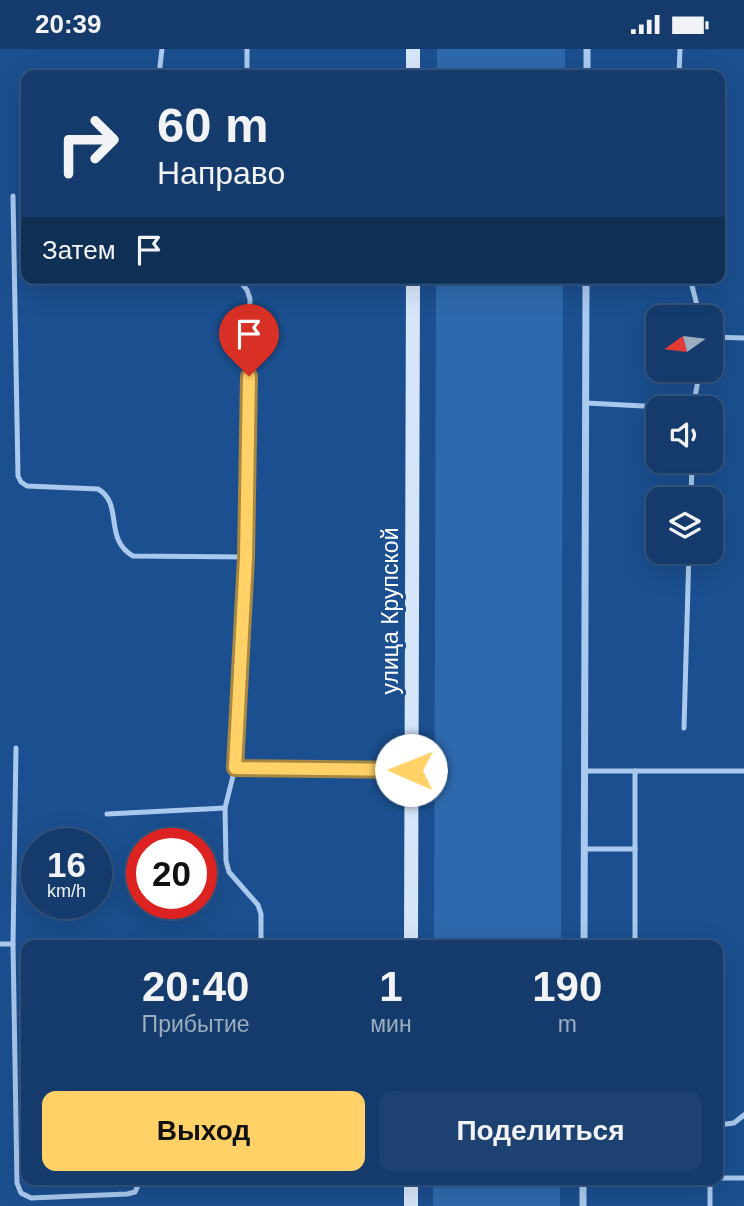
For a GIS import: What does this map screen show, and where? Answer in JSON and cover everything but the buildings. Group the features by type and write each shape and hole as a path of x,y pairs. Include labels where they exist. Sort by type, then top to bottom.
{"main road":[{"path":"413,49 413,70"},
{"name":"улица Крупской","path":"411,940 413,284"},
{"path":"411,1185 411,1206"}],"street":[{"path":"587,49 587,70"},
{"path":"584,940 586,284"},
{"path":"583,1185 583,1206"}],"lane":[{"path":"160,70 162,49"},
{"path":"247,49 247,70"},
{"path":"679,70 680,49"},
{"path":"13,196 18,465 21,482 27,486 98,489 106,494 111,503 117,541 123,551 133,556 246,557"},
{"path":"242,284 250,299 246,557 235,768 225,808 226,861 229,872 258,905 261,914 261,940"},
{"path":"692,284 697,305"},
{"path":"723,338 744,338"},
{"path":"586,404 646,407"},
{"path":"684,728 689,564"},
{"path":"16,748 13,944 17,1182 21,1193 31,1198 128,1194 135,1192 138,1185"},
{"path":"235,768 411,770"},
{"path":"585,771 744,772"},
{"path":"635,771 635,940"},
{"path":"107,814 225,808"},
{"path":"585,849 635,849"},
{"path":"0,944 13,944"},
{"path":"723,1124 734,1123 744,1115"},
{"path":"723,1178 744,1178"},
{"path":"710,1185 710,1206"}],"shaded area":[{"path":"437,49 565,49 565,70 437,70"},
{"path":"436,284 563,284 561,940 434,940"},
{"path":"433,1185 560,1185 560,1206 433,1206"}],"route":[{"path":"249,376 246,557 235,768 411,770"}]}
